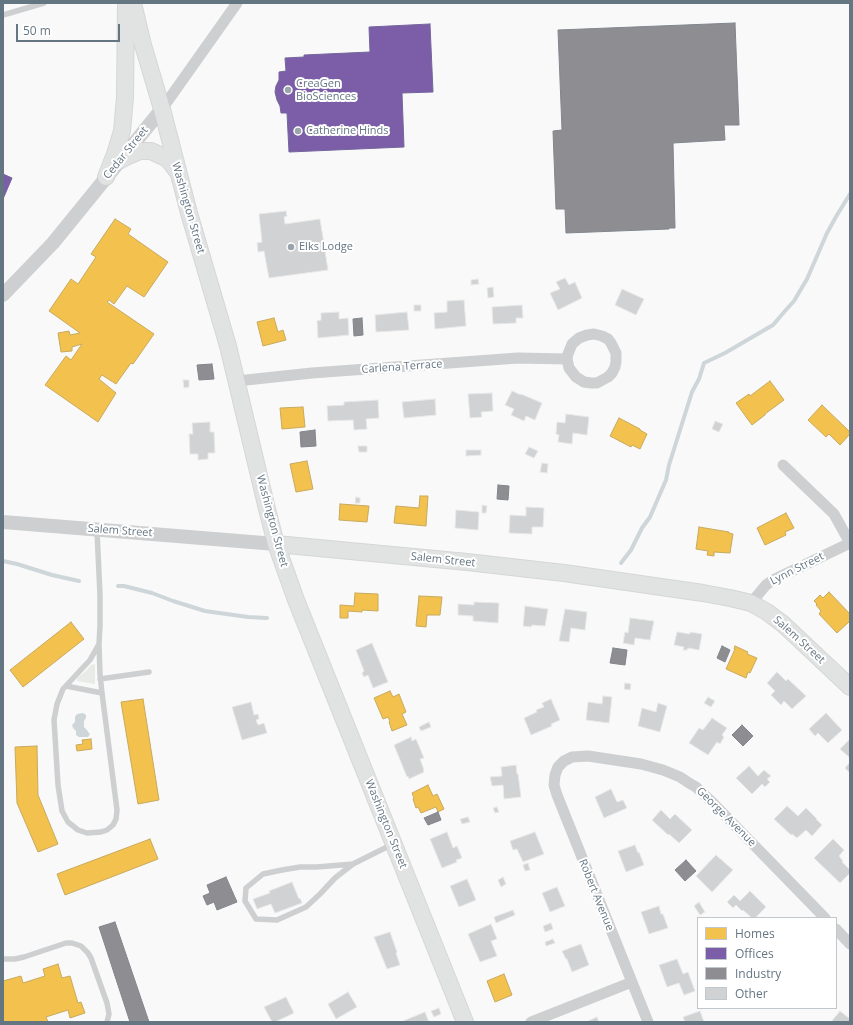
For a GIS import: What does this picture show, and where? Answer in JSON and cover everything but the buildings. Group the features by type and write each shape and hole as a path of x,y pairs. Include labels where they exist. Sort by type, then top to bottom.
{"main road":[{"path":"106,177 122,130 125,98 126,3"},
{"name":"Washington Street","path":"132,3 142,45 162,109 189,213 218,310 237,381 276,544 296,600 465,1022"},
{"path":"119,162 137,152 151,151 166,158 178,172"},
{"name":"Salem Street","path":"276,544 564,573 703,593 751,603 783,624 850,687"}],"street":[{"name":"Cedar Street","path":"3,295 53,243 162,109 237,3"},
{"path":"587,334 594,334 608,339 612,343 616,353 616,362 612,373 608,378 597,383 584,382 576,377 569,368 567,358 572,344 587,334"},
{"name":"Carlena Terrace","path":"237,381 312,373 518,358 567,358"},
{"path":"783,465 834,514 850,543"},
{"name":"Salem Street","path":"3,522 276,544"},
{"name":"Lynn Street","path":"751,603 772,580 850,543"},
{"name":"George Avenue","path":"558,766 572,757 597,757 648,765 669,772 685,780 707,797 824,917"},
{"name":"Robert Avenue","path":"558,766 554,782 557,795 648,1022"},
{"path":"837,930 850,944"},
{"path":"531,1022 632,982"}],"lane":[{"path":"3,15 44,3"},
{"path":"97,530 100,611 100,679 117,810 113,825 107,830 87,833 78,830 68,822 62,811 59,800 54,720 57,704 63,689 90,660 99,644"},
{"path":"100,679 149,672"},
{"path":"66,686 102,693"},
{"path":"353,864 282,870 263,874 246,888 245,902 256,919 277,920 306,907 335,878 353,864 393,844"},
{"path":"3,958 24,957 70,943 81,946 88,952 91,958 107,1003 109,1014 107,1022"}],"shaded area":[{"path":"93,664 95,665 95,684 77,681 77,678"},
{"path":"83,713 86,715 84,727 90,734 88,737 79,737 76,735 76,731 72,725 75,722 75,717 77,714"}],"waterway":[{"path":"621,563 631,550 642,528 650,517 666,480 669,465 692,392 699,379 704,363 725,353 773,325 794,301 807,279 827,233 850,194"},
{"path":"3,561 79,581"},
{"path":"118,586 124,586 152,593 205,611 267,618"}],"place":[{"name":"CreaGen BioSciences","path":"288,90"},
{"name":"Catherine Hinds","path":"298,131"},
{"name":"Elks Lodge","path":"291,247"}]}
